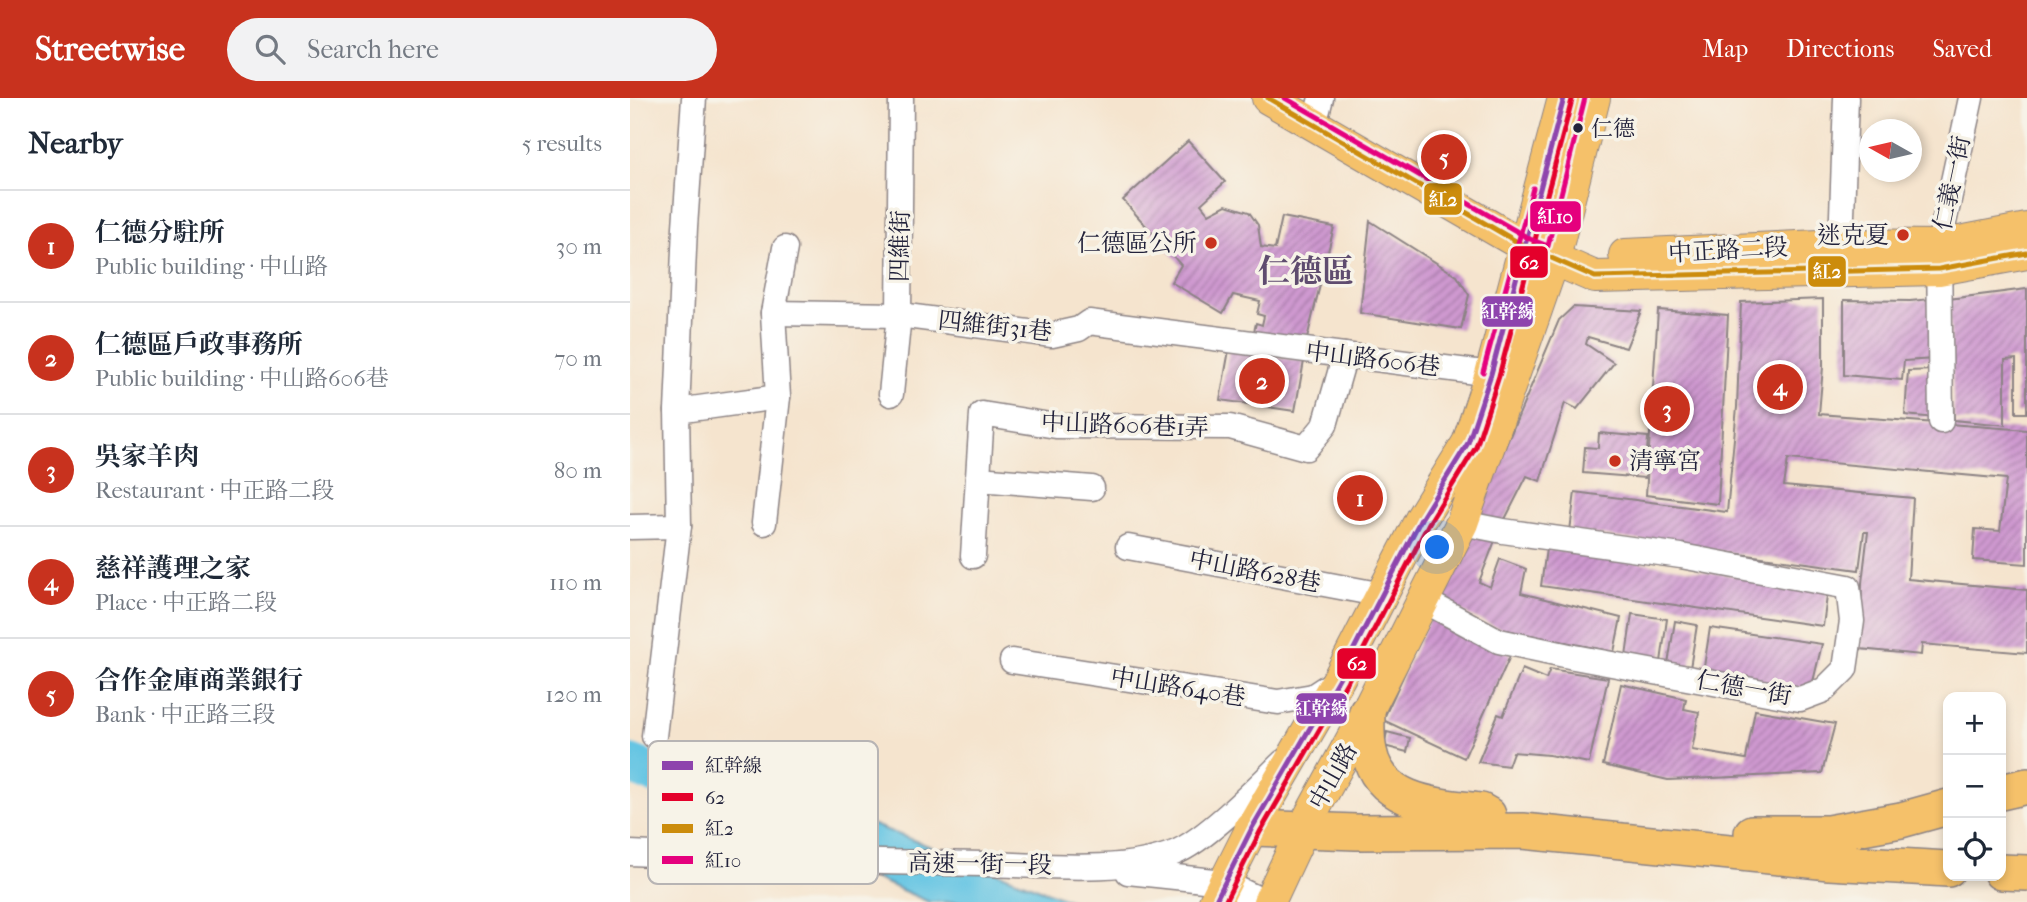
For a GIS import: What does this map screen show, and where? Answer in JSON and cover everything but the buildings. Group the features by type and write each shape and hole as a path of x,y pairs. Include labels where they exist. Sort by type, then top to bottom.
{"highway":[{"path":"1367,712 1371,758 1377,771 1392,788 1409,800 1481,811 1523,831"},
{"path":"2006,791 2027,786"},
{"path":"1609,839 1695,832 1828,833 1901,820 1943,808"},
{"path":"1252,828 1356,832 1523,831 1829,862 1943,869"},
{"path":"2006,872 2027,873"}],"main road":[{"path":"1268,98 1317,112 1540,253"},
{"name":"中山路","path":"1219,892 1297,747 1339,678 1421,519 1468,443 1490,374 1540,253 1564,98"},
{"name":"中山路","path":"1267,902 1462,523 1540,253 1594,98"},
{"name":"中正路二段","path":"1540,253 1840,245 1939,258 2027,229"},
{"name":"中正路二段","path":"1540,253 1595,277 2027,253"}],"street":[{"path":"654,736 679,526 677,411 694,98"},
{"name":"四維街","path":"891,394 899,315 901,98"},
{"path":"1840,245 1846,98"},
{"name":"仁義一街","path":"1941,421 1939,258 1971,98"},
{"path":"764,523 778,397 773,313 785,248"},
{"name":"四維街31巷","path":"773,313 899,315 1052,335 1079,329 1089,322"},
{"name":"中山路606巷","path":"1089,322 1490,374"},
{"name":"中山路606巷1弄","path":"973,556 982,414 1056,426 1230,427 1306,448 1325,425 1345,355"},
{"path":"677,411 778,397"},
{"path":"978,479 1092,488"},
{"name":"仁德一街","path":"1423,600 1499,641 1800,699 1824,690 1845,669 1852,621 1848,587 1681,556 1462,523"},
{"path":"630,527 679,526"},
{"name":"中山路628巷","path":"1128,547 1383,595"},
{"name":"中山路640巷","path":"1012,661 1278,702 1313,695 1339,678"},
{"name":"高速一街一段","path":"878,862 1078,866 1137,863 1184,848 1226,815 1297,747"},
{"name":"高速一街一段","path":"630,853 648,854"},
{"name":"高速一街一段","path":"1078,866 1267,902"}],"water":[{"path":"878,827 1074,902 929,902 878,880"}],"waterway":[{"path":"630,764 648,771"}],"transit line":[{"name":"紅2","path":"1268,98 1526,247 1595,277 1939,269 2027,253"},
{"name":"紅10","path":"1285,98 1530,239 1548,246 1585,98"},
{"name":"紅幹線","path":"1215,902 1252,828 1339,678 1421,519 1468,443 1491,374 1564,98"},
{"name":"62","path":"1225,902 1260,832 1347,682 1429,523 1476,447 1499,376 1572,100"},
{"name":"紅10","path":"1483,372 1533,188"}],"place":[{"name":"仁德","path":"1578,128"},
{"name":"合作金庫商業銀行","path":"1444,157"},
{"name":"迷克夏","path":"1903,235"},
{"name":"仁德區公所","path":"1211,243"},
{"name":"仁德區戶政事務所","path":"1262,381"},
{"name":"慈祥護理之家","path":"1780,387"},
{"name":"吳家羊肉","path":"1667,409"},
{"name":"清寧宮","path":"1615,461"},
{"name":"仁德分駐所","path":"1360,498"}],"district":[{"name":"仁德區","path":"1306,271"}]}
